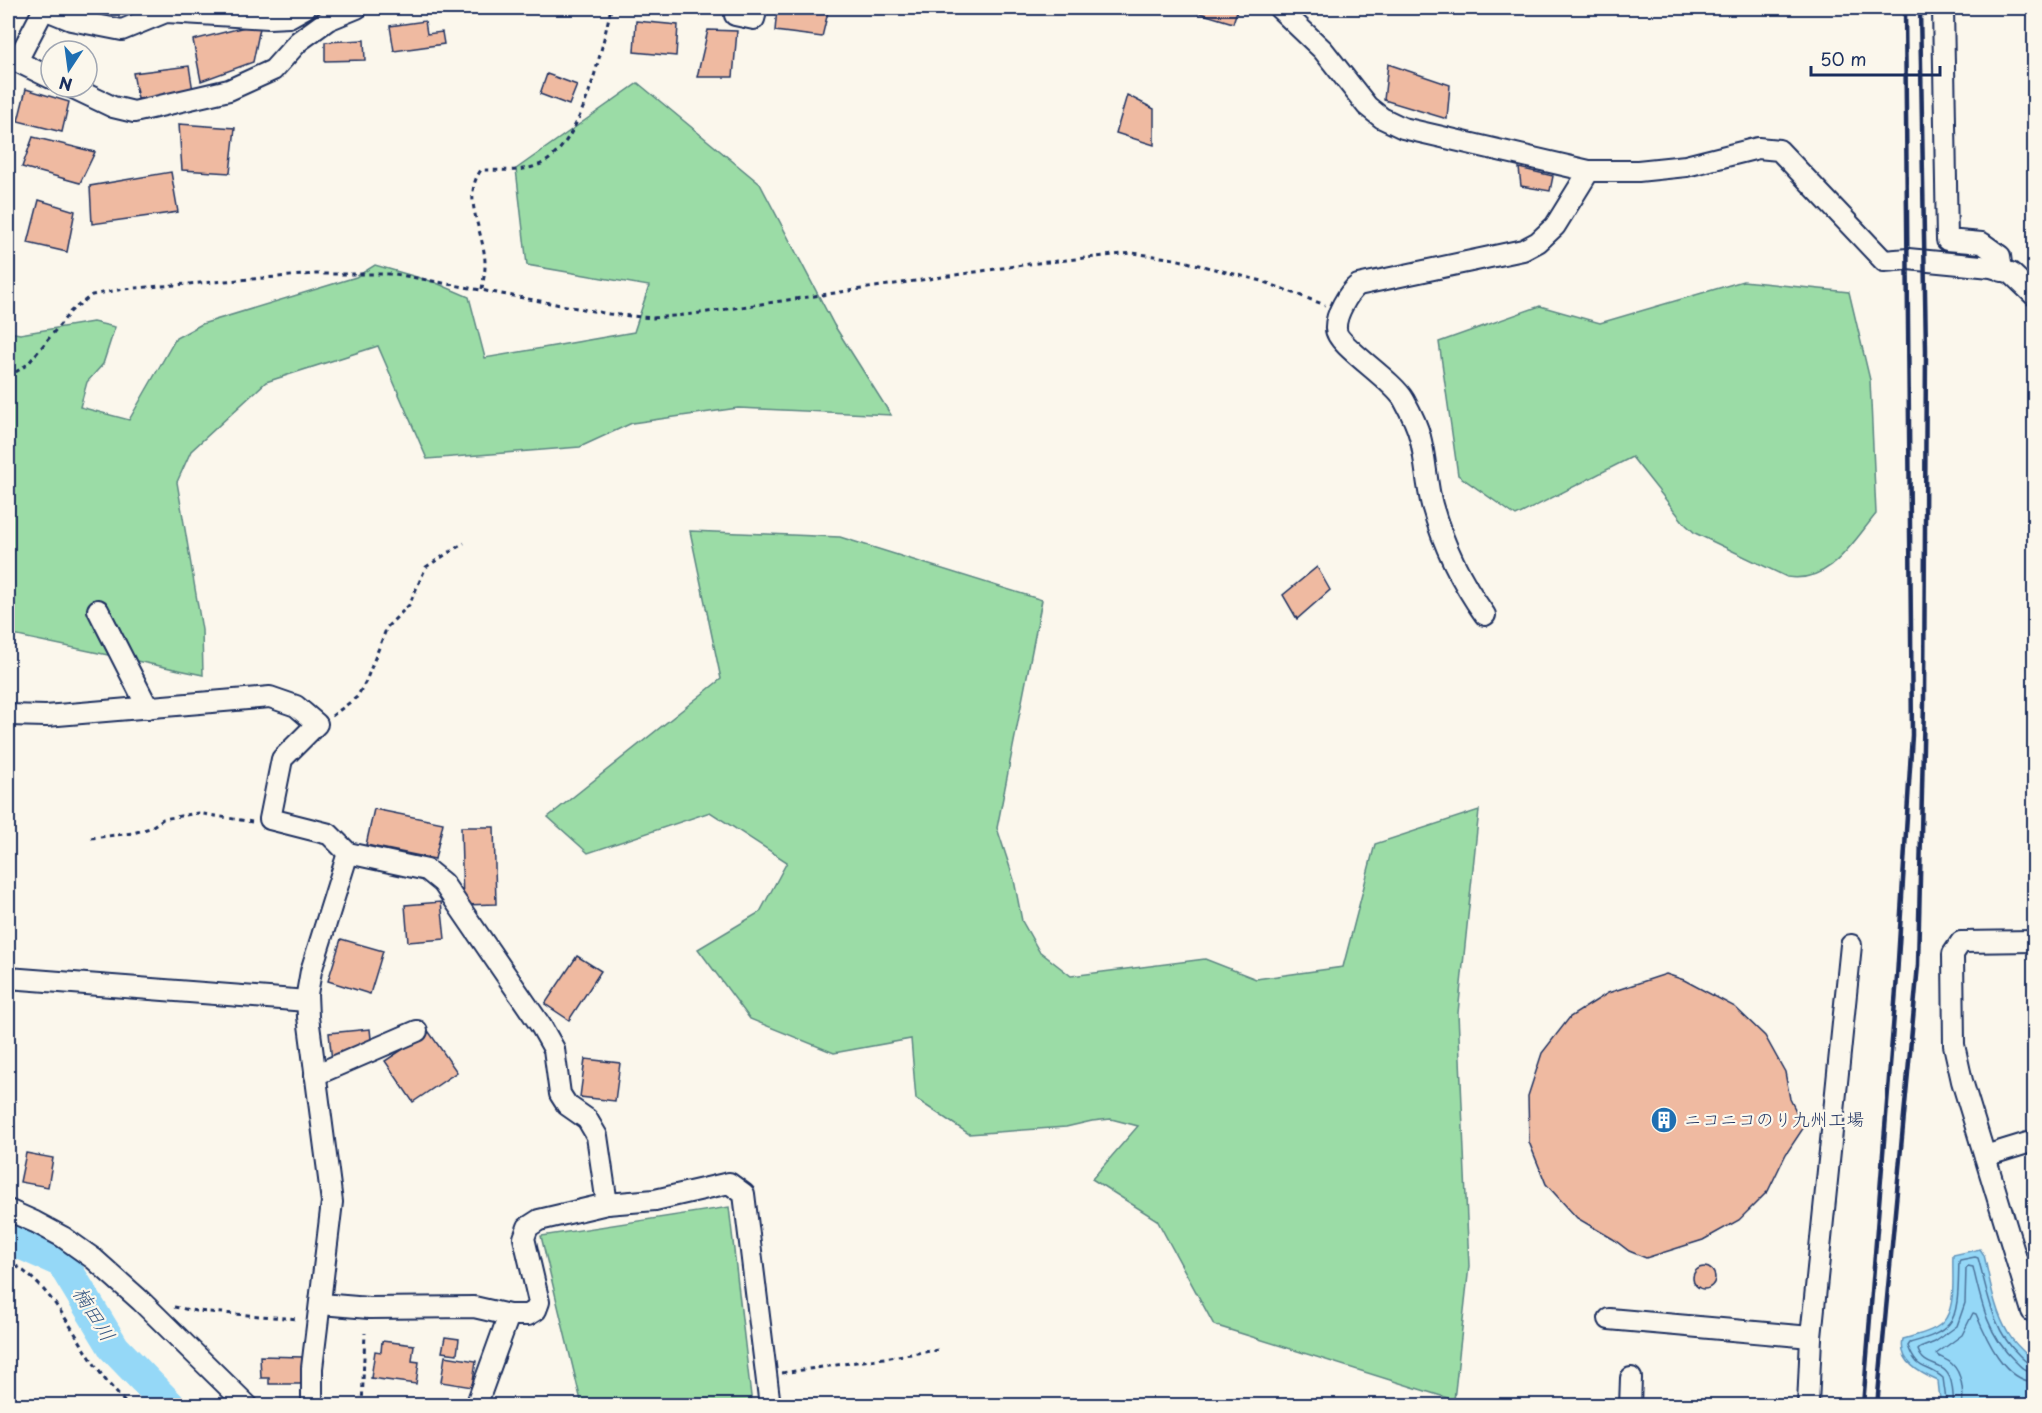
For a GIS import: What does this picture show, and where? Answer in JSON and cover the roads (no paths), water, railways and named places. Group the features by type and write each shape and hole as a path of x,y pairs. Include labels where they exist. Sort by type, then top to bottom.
{"street":[{"path":"39,72 12,59 44,9 71,21 122,30 166,12 269,18 289,17 305,8"},
{"path":"96,99 113,107 134,112 230,90 273,70 299,41 328,20 357,8"},
{"path":"735,15 754,19 757,8"},
{"path":"1279,8 1323,50 1367,106 1382,118 1403,128 1589,171 1638,171 1686,166 1758,148 1779,150 1884,261 1908,260 1991,267 2011,273 2034,295"},
{"path":"1943,8 1947,240 1982,243 2000,256 2002,272"},
{"path":"1485,615 1451,556 1432,505 1420,437 1402,397 1386,378 1339,340 1336,328 1350,292 1358,285 1497,257 1523,250 1538,242 1555,226 1589,171"},
{"path":"98,610 148,708"},
{"path":"8,715 46,716 270,697 296,706 317,724 282,759 270,819 329,834 348,854 427,870 443,883 541,1026 554,1049 560,1094 567,1105 587,1119 597,1136 607,1204"},
{"path":"312,1406 312,1368 332,1202 307,1001 311,971 348,854"},
{"path":"2034,941 1961,942 1953,954 1954,1045 1962,1081 2034,1312"},
{"path":"1808,1406 1811,1337 1851,945"},
{"path":"8,978 307,1001"},
{"path":"315,1075 417,1031"},
{"path":"1985,1156 2034,1141"},
{"path":"320,1312 369,1308 474,1307 509,1316 528,1315 536,1310 538,1302 524,1238 528,1227 539,1220 607,1204 655,1200 729,1184 744,1194 771,1406"},
{"path":"8,1210 35,1222 94,1259 141,1301 248,1406"},
{"path":"476,1406 509,1316"},
{"path":"1609,1319 1811,1337"},
{"path":"1630,1406 1631,1378"}],"water":[{"path":"1980,1249 1984,1255 1993,1295 2003,1324 2013,1341 2034,1361 2034,1405 1936,1405 1940,1400 1938,1381 1912,1366 1904,1354 1903,1339 1933,1329 1946,1318 1952,1296 1953,1255"}],"waterway":[{"name":"楠田川","path":"8,1238 62,1262 114,1348 170,1406"}],"railway":[{"path":"1863,1406 1897,977 1912,735 1905,8"},
{"path":"1877,1406 1918,965 1924,703 1926,350 1920,8"}],"place":[{"name":"ニコニコのり九州工場","path":"1664,1120"}]}
